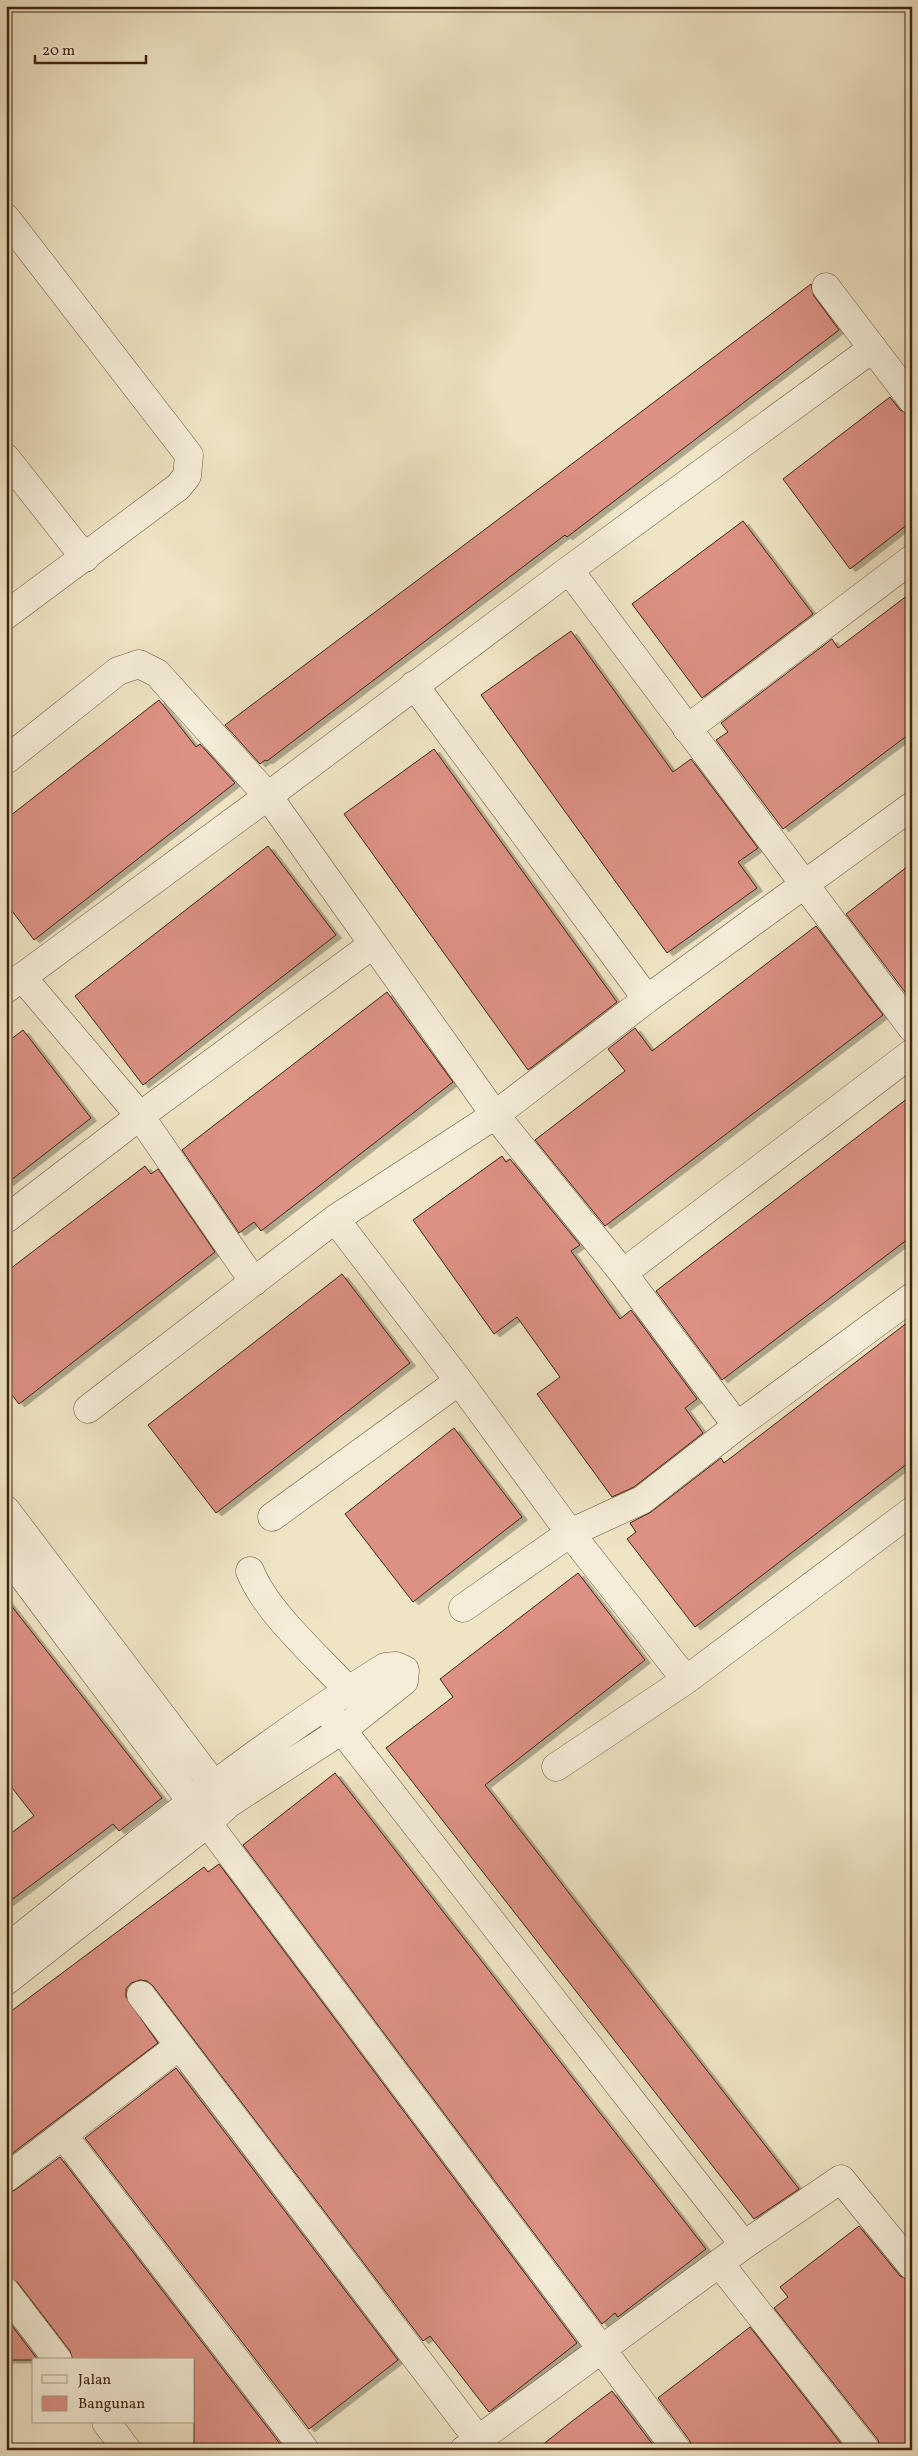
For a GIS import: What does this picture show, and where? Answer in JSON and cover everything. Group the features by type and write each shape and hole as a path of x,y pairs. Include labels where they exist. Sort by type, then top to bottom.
{"street":[{"path":"6,218 189,455 187,476 178,487 6,615"},
{"path":"826,287 912,400"},
{"path":"254,1282 140,1116 14,983 268,796 568,570 873,348"},
{"path":"6,458 85,558"},
{"path":"687,729 912,559"},
{"path":"568,570 912,1028"},
{"path":"6,760 118,671 139,664 157,673 268,796 372,945 495,1114 623,1273 737,1426"},
{"path":"414,685 647,999"},
{"path":"88,1409 334,1219 495,1114 647,999 912,806"},
{"path":"6,1219 140,1116 372,945"},
{"path":"623,1273 912,1053"},
{"path":"334,1219 459,1380 570,1533 686,1680"},
{"path":"463,1608 570,1533 642,1500 737,1426 912,1297"},
{"path":"272,1517 459,1380"},
{"path":"6,1510 221,1793"},
{"path":"556,1767 686,1680 912,1511"},
{"path":"6,1554 191,1801 209,1822 677,2450"},
{"path":"250,1571 256,1587 271,1606 348,1690"},
{"path":"6,1949 191,1801 221,1793 342,1730 404,1681 405,1670 396,1666 386,1667 323,1706 221,1793 209,1822 6,1981"},
{"path":"323,1706 744,2245"},
{"path":"141,1996 475,2446 600,2349 744,2245 841,2179 912,2266"},
{"path":"6,2178 179,2046"},
{"path":"62,2135 305,2450"},
{"path":"720,2264 866,2450"},
{"path":"6,2292 56,2358"},
{"path":"108,2424 127,2450"}],"building":[{"path":"811,284 814,296 839,330 567,537 565,535 267,761 265,760 260,764 225,725"},
{"path":"890,397 900,410 912,415 912,521 850,569 783,479"},
{"path":"743,521 813,614 702,698 632,604"},
{"path":"912,592 912,732 783,829 716,740 728,732 721,723 832,639 838,648"},
{"path":"571,631 673,772 691,759 758,848 738,862 757,888 667,953 481,695"},
{"path":"159,700 196,747 200,744 235,783 34,940 6,903 6,819"},
{"path":"434,749 617,1002 528,1070 344,814"},
{"path":"268,846 336,935 143,1085 75,996"},
{"path":"912,863 912,993 908,996 846,914"},
{"path":"816,926 883,1015 605,1226 535,1140 625,1071 608,1049 635,1028 652,1051"},
{"path":"387,992 453,1082 261,1231 254,1222 239,1233 182,1150"},
{"path":"23,1030 91,1118 6,1184 6,1043"},
{"path":"912,1095 912,1236 722,1380 656,1291"},
{"path":"502,1156 506,1162 510,1159 580,1245 571,1251 620,1319 631,1310 697,1399 685,1408 703,1433 634,1487 612,1497 537,1394 560,1377 517,1317 494,1334 413,1220"},
{"path":"145,1166 151,1174 158,1169 215,1252 19,1404 6,1387 6,1272"},
{"path":"342,1274 410,1363 216,1513 148,1425"},
{"path":"912,1319 912,1460 695,1627 627,1539 636,1532 630,1523 651,1512 721,1458 724,1463"},
{"path":"454,1428 522,1517 413,1602 345,1514"},
{"path":"578,1573 645,1660 485,1785 799,2189 754,2219 386,1748 453,1697 440,1679"},
{"path":"6,1599 162,1798 119,1831 113,1824 6,1904 6,1837 34,1816 6,1780"},
{"path":"335,1773 706,2249 618,2317 615,2313 602,2324 243,1845"},
{"path":"219,1864 577,2343 489,2412 430,2336 423,2341 153,1986 147,1981 140,1980 131,1983 126,1989 126,1997 158,2043 6,2158 6,2015 204,1867 208,1872"},
{"path":"176,2068 398,2360 309,2429 85,2138"},
{"path":"60,2157 284,2449 194,2450 195,2358 72,2358 70,2351 18,2283 6,2277 6,2193 15,2190"},
{"path":"859,2226 900,2276 912,2281 912,2450 881,2450 878,2440 774,2308 788,2297 780,2287"},
{"path":"6,2318 36,2358 32,2358 32,2360 6,2360"},
{"path":"750,2327 846,2450 692,2450 690,2441 658,2398"},
{"path":"612,2391 657,2450 536,2450 571,2422"}]}
